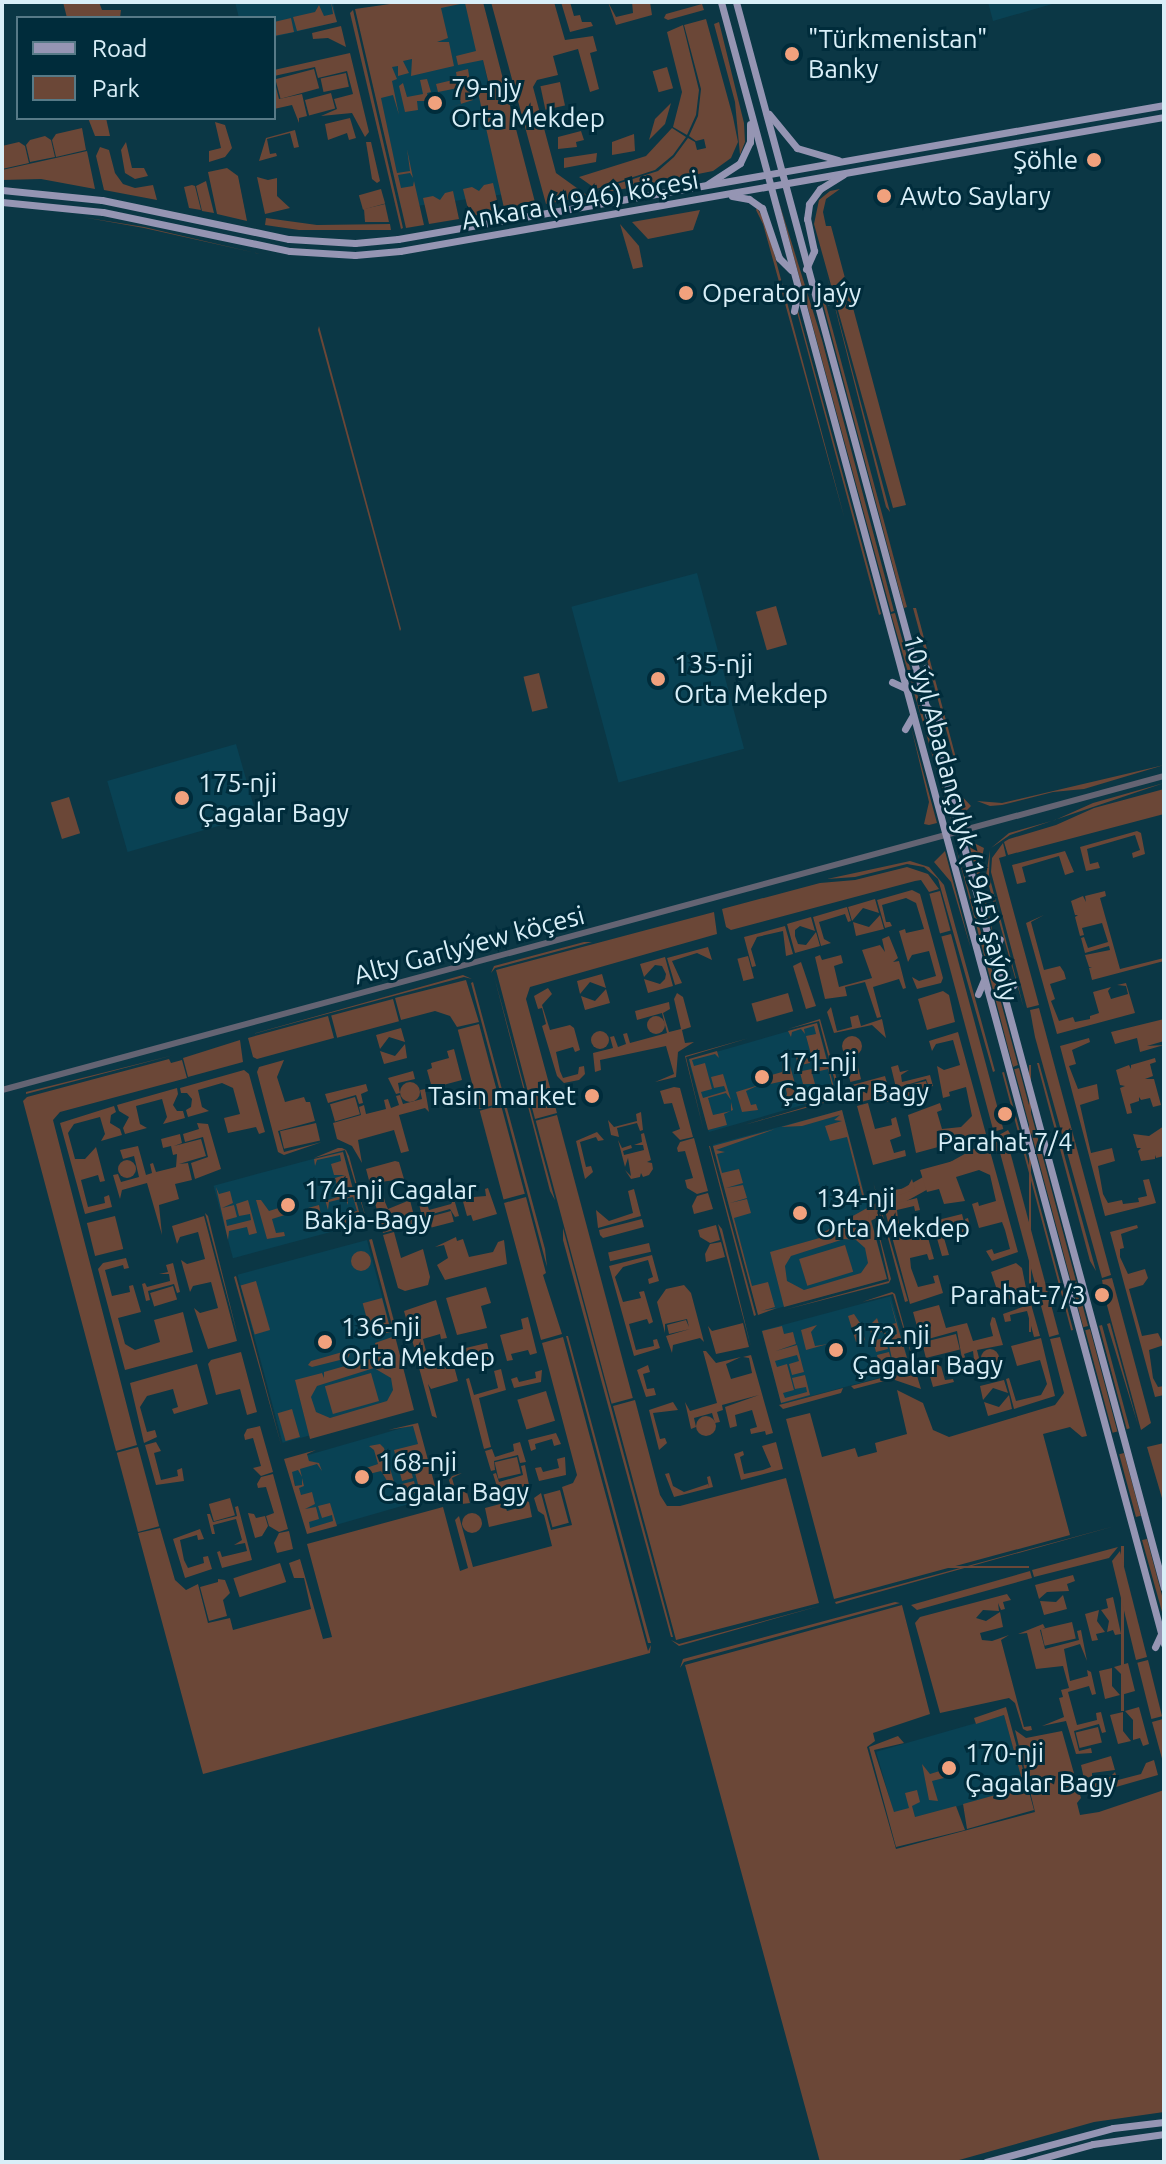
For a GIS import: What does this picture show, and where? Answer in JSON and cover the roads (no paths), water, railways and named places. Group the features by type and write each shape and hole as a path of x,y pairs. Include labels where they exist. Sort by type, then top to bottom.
{"main road":[{"name":"10 ýyl Abadançylyk (1945) şaýoly","path":"721,2 1164,1644"},
{"name":"10 ýyl Abadançylyk (1945) şaýoly","path":"736,2 1164,1588"},
{"name":"Ankara (1946) köçesi","path":"2,190 102,200 289,239 355,243 436,234 1164,105"},
{"path":"765,107 783,134 800,150 822,158 848,162"},
{"path":"703,186 732,171 743,159 750,142 750,114"},
{"name":"Ankara (1946) köçesi","path":"2,202 103,212 290,251 355,255 438,246 1164,117"},
{"path":"806,269 814,251 807,219 809,204 825,185 850,171"},
{"path":"707,198 741,197 759,205 768,218 779,258 793,271"},
{"path":"810,284 828,301"},
{"path":"794,311 798,290"},
{"path":"920,688 926,668"},
{"path":"892,682 905,688"},
{"path":"925,705 940,721"},
{"path":"905,729 913,715"},
{"path":"993,956 1000,939"},
{"path":"966,951 978,958"},
{"path":"997,973 1013,985"},
{"path":"978,994 984,980"},
{"path":"1142,1600 1155,1609"},
{"path":"1155,1647 1161,1634"},
{"path":"986,2162 1113,2128 1164,2122"},
{"path":"1028,2162 1093,2144 1164,2134"}],"street":[{"name":"Alty Garlyýew köçesi","path":"2,1090 1164,776"}],"place":[{"name":"\"Türkmenistan\" Banky","path":"792,54"},
{"name":"79-njy Orta Mekdep","path":"435,103"},
{"name":"Şöhle","path":"1094,160"},
{"name":"Awto Saylary","path":"884,196"},
{"name":"Operator jaýy","path":"686,293"},
{"name":"135-nji Orta Mekdep","path":"658,679"},
{"name":"175-nji Çagalar Bagy","path":"182,798"},
{"name":"171-nji Çagalar Bagy","path":"762,1077"},
{"name":"Tasin market","path":"592,1096"},
{"name":"Parahat 7/4","path":"1005,1114"},
{"name":"174-nji Cagalar Bakja-Bagy","path":"288,1205"},
{"name":"134-nji Orta Mekdep","path":"800,1213"},
{"name":"Parahat-7/3","path":"1102,1295"},
{"name":"136-nji Orta Mekdep","path":"325,1342"},
{"name":"172.nji Çagalar Bagy","path":"836,1350"},
{"name":"168-nji Cagalar Bagy","path":"362,1477"},
{"name":"170-nji Çagalar Bagy","path":"949,1768"}]}
